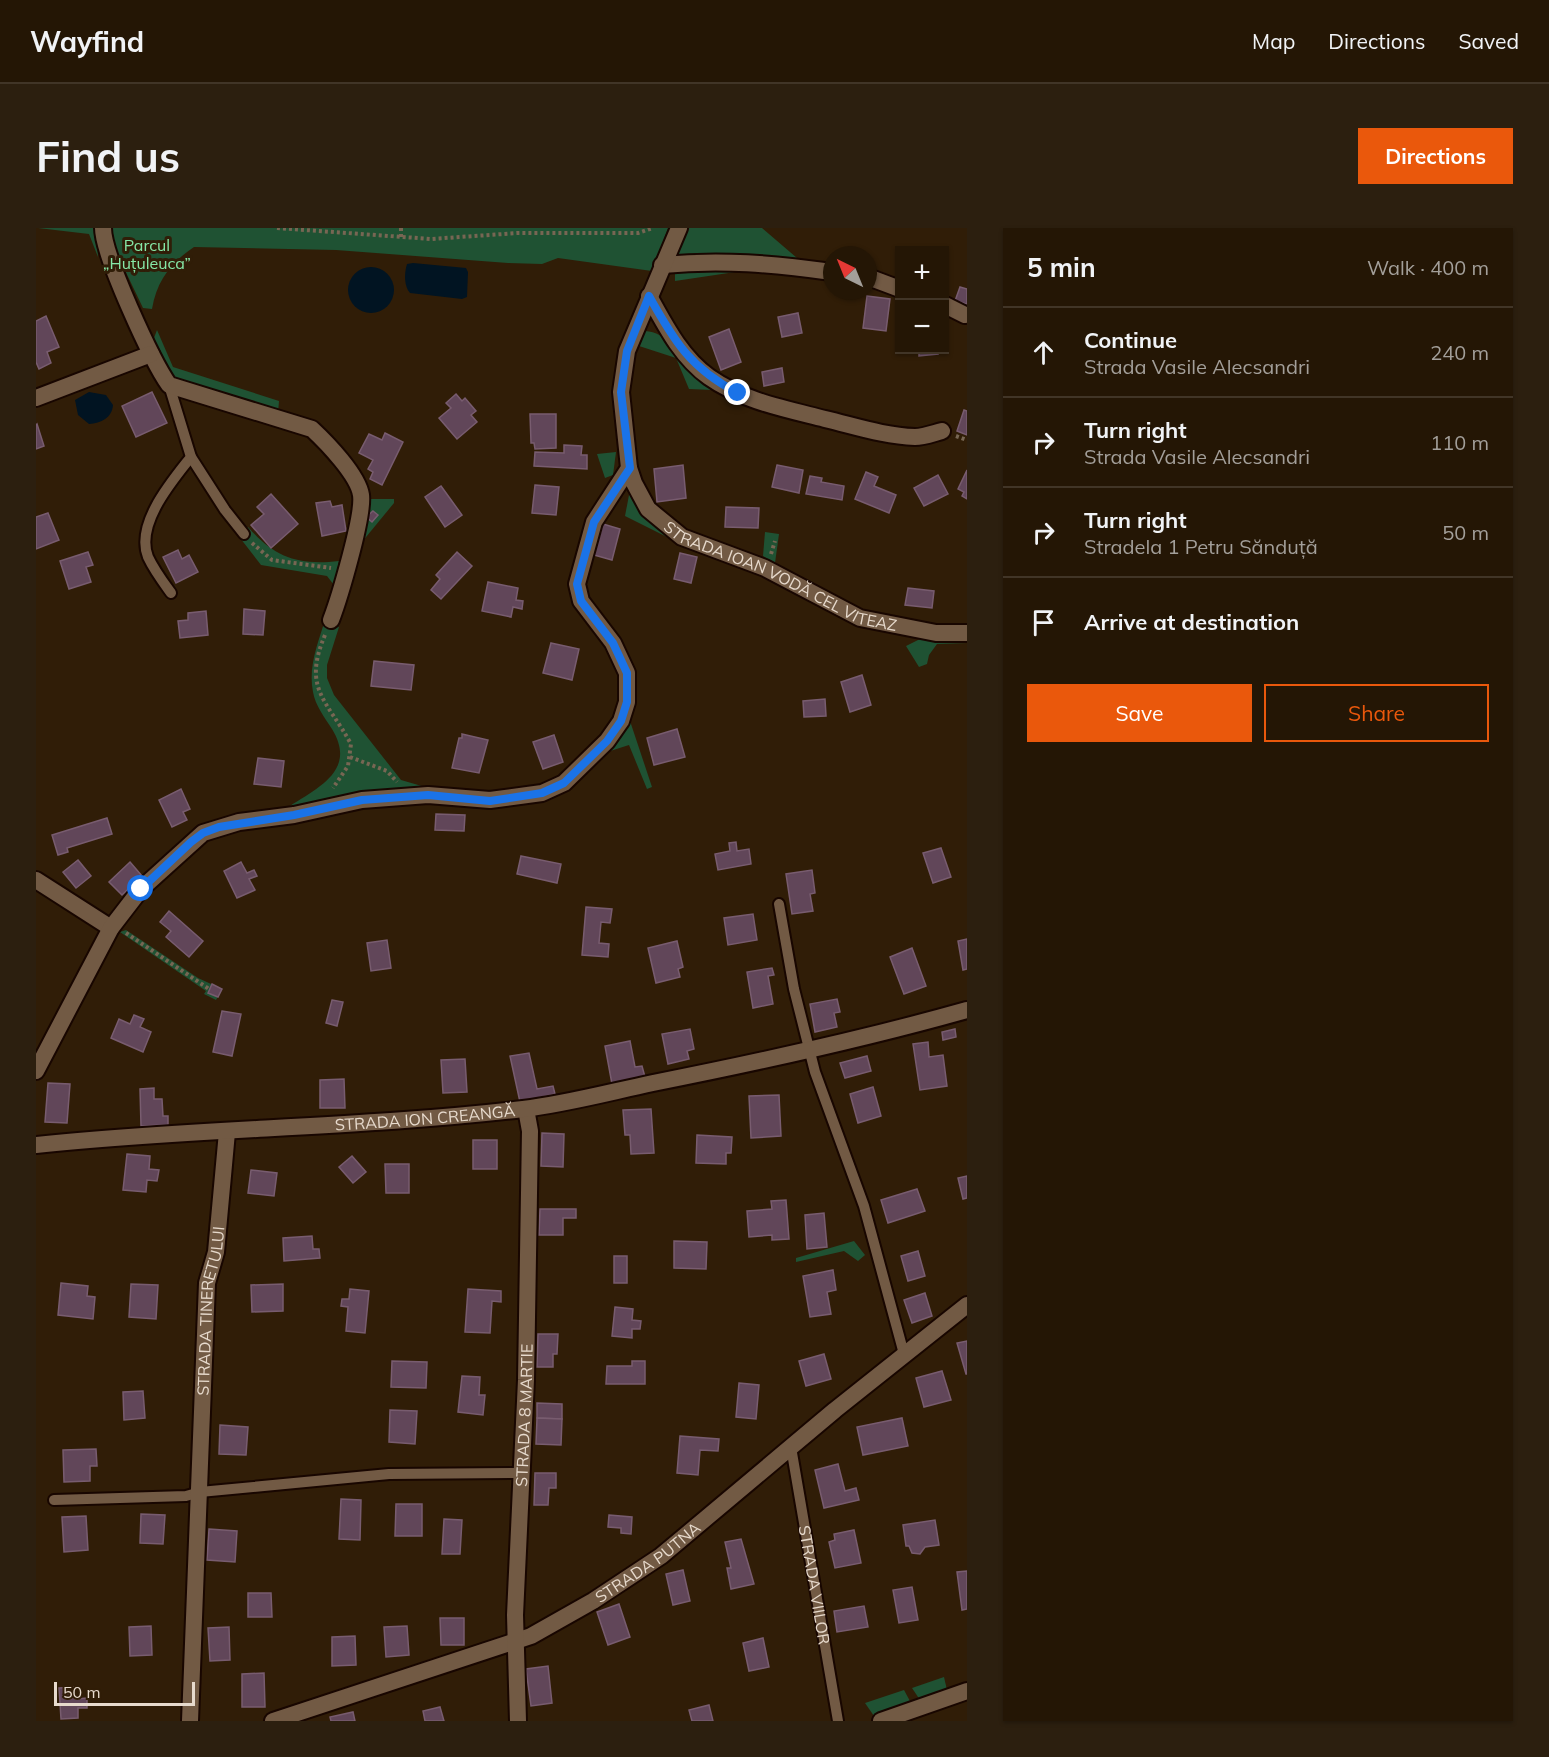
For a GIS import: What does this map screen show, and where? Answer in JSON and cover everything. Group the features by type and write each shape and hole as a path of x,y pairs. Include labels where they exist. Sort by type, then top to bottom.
{"street":[{"path":"103,228 104,244 151,354 169,386 312,429 326,442 361,494 342,593 331,620"},
{"name":"STRADA IOAN VODĂ CEL VITEAZ","path":"679,228 627,351 621,392 630,468 634,483 648,509 682,537 765,568 860,618 936,633 967,633"},
{"path":"662,265 707,261 756,262 823,271"},
{"path":"877,280 895,287"},
{"path":"649,296 679,346 694,364 710,378 738,393 787,411 882,434 919,437 942,431"},
{"path":"949,307 965,315"},
{"path":"36,398 151,354"},
{"path":"36,1071 113,925 141,889 203,833 239,822 294,815 362,800 413,796 490,801 556,789 572,777 607,741 621,721 628,694 624,665 613,643 581,601 577,584 594,522 630,468"},
{"path":"36,880 113,925"},
{"name":"STRADA ION CREANGĂ","path":"36,1144 110,1137 431,1119 526,1109 809,1050 967,1010"},
{"name":"STRADA 8 MARTIE","path":"518,1721 516,1641 520,1473 529,1282 530,1131 526,1109"},
{"name":"STRADA TINERETULUI","path":"190,1721 207,1284 216,1252 227,1132"},
{"name":"STRADA PUTNA","path":"273,1721 516,1641 545,1629 661,1556 904,1354 967,1305"},
{"path":"881,1721 967,1691"}],"lane":[{"path":"169,386 190,457 244,534"},
{"path":"171,593 148,556 147,533 159,499 190,457"},
{"path":"779,904 794,989 809,1050 864,1206 904,1354"},
{"name":"STRADA VIILOR","path":"791,1447 838,1721"},
{"path":"54,1500 186,1496 200,1492 389,1474 520,1473"}],"path":[{"path":"277,228 332,230 431,239 518,233 638,233 653,228"},
{"path":"401,228 401,237"},
{"path":"244,534 273,560 346,570"},
{"path":"325,795 340,782 350,756 351,744 322,700 315,670 316,656 331,620"},
{"path":"350,756 387,771 413,796"},
{"path":"113,925 209,989"}],"green space":[{"path":"38,228 96,228 98,257 89,234"},
{"name":"Parcul „Huțuleuca”","path":"112,228 668,228 652,271 558,258 542,264 508,263 336,250 194,247 171,266 157,290 152,309 143,308 110,239"},
{"path":"686,228 762,228 804,264 739,256 674,257"},
{"path":"761,267 765,273 742,271 675,281 675,269"},
{"path":"157,330 173,367 279,401 278,413 174,380 163,364 154,338"},
{"path":"645,331 653,332 665,339 687,367 713,390 689,389 676,358 639,346 641,334"},
{"path":"616,452 613,475 605,478 597,454"},
{"path":"630,490 683,545 625,516"},
{"path":"371,499 394,499 394,503 357,548"},
{"path":"248,527 267,546 288,557 311,562 339,561 334,585 327,576 261,565 237,534"},
{"path":"765,532 779,534 775,563 763,556"},
{"path":"325,620 339,627 327,665 327,678 334,695 401,780 432,789 304,809 290,806 331,776 340,756 339,743 316,702 312,683 314,655"},
{"path":"967,638 967,643 937,644 929,655 927,664 919,667 906,646 920,639"},
{"path":"631,717 631,724 652,787 647,789 629,745 604,753 622,734"},
{"path":"126,930 198,978 222,989 216,1000 204,994 206,991 120,932"},
{"path":"854,1241 865,1255 858,1261 844,1251 796,1262 796,1258"},
{"path":"944,1677 947,1690 920,1700 912,1688"},
{"path":"904,1690 911,1703 874,1716 865,1703"}],"water":[{"path":"407,264 466,268 468,272 467,297 462,299 410,293 405,272"},
{"path":"371,267 387,274 394,290 387,306 371,313 355,306 348,290 355,274"},
{"path":"89,392 106,395 113,405 111,413 105,419 89,424 78,415 75,400"}],"building":[{"path":"960,287 967,289 967,304 955,301"},
{"path":"877,297 890,299 886,331 863,328 866,300 877,300"},
{"path":"798,313 802,333 782,337 778,317"},
{"path":"46,316 59,347 47,352 51,363 39,369 36,362 36,321"},
{"path":"729,329 741,362 721,370 709,337"},
{"path":"782,368 784,382 764,386 762,372"},
{"path":"152,392 167,423 136,437 122,406"},
{"path":"456,394 462,401 465,398 476,411 471,415 477,422 457,439 439,418 451,408 446,403"},
{"path":"964,410 967,411 967,435 957,431"},
{"path":"530,414 556,414 556,448 535,449 534,443 531,443"},
{"path":"36,425 44,446 36,449"},
{"path":"385,433 403,442 382,485 370,479 373,472 368,469 373,460 359,453 369,434 382,440"},
{"path":"564,445 582,446 581,455 587,455 587,469 534,466 535,452 564,453"},
{"path":"683,465 686,498 657,502 654,469"},
{"path":"777,465 803,470 799,493 772,487"},
{"path":"967,470 967,499 962,496 964,492 958,489"},
{"path":"866,472 878,477 874,486 896,495 889,513 855,499"},
{"path":"938,475 948,494 924,506 914,488"},
{"path":"810,476 822,478 821,482 844,486 842,500 806,494"},
{"path":"535,485 559,487 556,515 532,513"},
{"path":"441,486 462,515 445,527 425,497"},
{"path":"271,494 298,524 271,548 251,525 264,514 257,507"},
{"path":"330,501 332,507 342,505 346,531 322,536 316,503"},
{"path":"726,507 759,508 758,528 725,527"},
{"path":"373,511 378,515 372,522 366,517"},
{"path":"48,513 59,540 36,549 36,517"},
{"path":"603,524 620,529 612,560 594,555"},
{"path":"178,550 182,559 189,555 198,572 176,583 163,557"},
{"path":"88,552 93,565 86,567 91,582 69,589 60,561"},
{"path":"457,552 472,566 441,599 431,590 440,579 436,575"},
{"path":"680,553 697,557 691,583 674,579"},
{"path":"488,582 518,588 516,600 523,601 522,609 513,607 511,617 482,611"},
{"path":"908,588 934,591 932,608 905,605"},
{"path":"244,609 265,611 263,635 243,634"},
{"path":"206,611 208,635 180,638 178,621 188,620 188,613"},
{"path":"551,643 579,649 572,680 543,673"},
{"path":"374,661 414,665 411,690 371,686"},
{"path":"862,675 871,705 850,712 841,682"},
{"path":"825,699 826,716 804,717 803,701"},
{"path":"677,729 685,757 654,765 647,738"},
{"path":"462,734 488,740 479,773 452,768"},
{"path":"554,735 563,762 543,769 533,742"},
{"path":"258,758 284,761 281,787 254,784"},
{"path":"181,789 190,809 183,812 187,820 172,827 159,800"},
{"path":"436,814 465,815 464,831 435,830"},
{"path":"107,818 112,834 67,848 68,852 58,855 52,835"},
{"path":"736,842 737,851 749,849 751,864 718,870 715,854 730,851 729,843"},
{"path":"941,848 951,877 933,883 923,853"},
{"path":"521,856 561,864 557,883 517,874"},
{"path":"78,860 91,876 76,888 63,872"},
{"path":"130,862 142,876 122,895 109,882"},
{"path":"241,862 247,873 254,870 257,876 249,879 255,890 237,898 224,871"},
{"path":"812,870 815,893 810,894 813,911 792,914 786,874"},
{"path":"586,907 612,909 610,923 601,922 599,943 609,944 608,957 582,955"},
{"path":"169,911 203,941 189,957 166,937 171,931 160,922"},
{"path":"753,914 757,940 728,945 724,918"},
{"path":"967,939 967,969 963,970 958,941"},
{"path":"387,940 391,968 371,971 367,943"},
{"path":"677,941 683,967 678,969 680,977 656,983 648,948"},
{"path":"912,948 926,986 904,994 890,957"},
{"path":"772,968 774,975 768,976 773,1004 753,1008 747,972"},
{"path":"212,984 222,989 218,997 208,993"},
{"path":"837,999 840,1012 834,1013 837,1027 815,1032 810,1004"},
{"path":"332,1000 343,1002 337,1026 326,1023"},
{"path":"222,1011 241,1014 232,1056 213,1052"},
{"path":"134,1015 144,1019 140,1027 151,1032 143,1052 111,1038 119,1019 130,1024"},
{"path":"690,1029 694,1049 687,1051 689,1059 668,1064 662,1034"},
{"path":"955,1029 956,1037 943,1040 942,1032"},
{"path":"630,1041 635,1067 642,1066 645,1077 612,1084 605,1046"},
{"path":"928,1042 929,1057 943,1055 947,1086 920,1090 913,1044"},
{"path":"529,1053 537,1089 553,1086 555,1094 520,1102 510,1056"},
{"path":"867,1056 871,1071 845,1078 840,1063"},
{"path":"465,1059 467,1092 443,1093 441,1060"},
{"path":"344,1079 345,1108 320,1108 320,1080"},
{"path":"48,1083 70,1084 67,1123 45,1122"},
{"path":"873,1087 881,1116 858,1123 850,1094"},
{"path":"154,1088 154,1099 162,1099 163,1116 168,1116 168,1125 141,1126 140,1089"},
{"path":"779,1095 781,1136 751,1138 749,1096"},
{"path":"651,1109 654,1153 631,1154 630,1135 625,1135 623,1110"},
{"path":"542,1133 564,1134 563,1167 541,1166"},
{"path":"697,1135 732,1137 731,1153 726,1153 726,1164 696,1163"},
{"path":"473,1140 497,1140 497,1169 473,1169"},
{"path":"127,1154 150,1156 149,1169 159,1170 157,1181 147,1180 146,1192 123,1190"},
{"path":"352,1156 366,1172 353,1183 339,1167"},
{"path":"385,1164 409,1164 409,1193 386,1193"},
{"path":"251,1170 277,1173 274,1196 248,1193"},
{"path":"967,1176 967,1198 963,1199 958,1178"},
{"path":"917,1189 925,1211 888,1223 881,1200"},
{"path":"786,1200 789,1239 772,1240 772,1235 749,1237 747,1211 772,1209 771,1201"},
{"path":"540,1209 576,1209 576,1218 563,1218 563,1235 539,1235"},
{"path":"824,1213 827,1247 807,1249 805,1215"},
{"path":"312,1236 313,1249 319,1249 320,1258 284,1261 283,1238"},
{"path":"674,1241 707,1242 706,1269 674,1268"},
{"path":"918,1251 925,1276 908,1281 901,1256"},
{"path":"614,1256 627,1256 627,1283 614,1283"},
{"path":"833,1270 836,1290 827,1292 831,1314 810,1317 803,1276"},
{"path":"61,1283 88,1286 87,1296 95,1297 93,1319 58,1315"},
{"path":"131,1284 158,1285 156,1319 129,1317"},
{"path":"283,1284 283,1311 252,1312 251,1285"},
{"path":"350,1289 369,1291 365,1333 346,1331 348,1307 341,1306 342,1299 349,1299"},
{"path":"468,1289 501,1291 501,1302 492,1301 490,1333 465,1332"},
{"path":"925,1293 932,1316 912,1323 904,1300"},
{"path":"615,1307 633,1309 632,1320 641,1321 640,1329 632,1329 632,1338 612,1336"},
{"path":"538,1334 558,1334 557,1354 553,1354 553,1367 537,1367"},
{"path":"967,1341 967,1374 966,1374 957,1343"},
{"path":"824,1354 831,1379 806,1386 799,1361"},
{"path":"392,1361 427,1362 426,1388 391,1387"},
{"path":"632,1361 645,1361 645,1384 606,1384 607,1366 632,1366"},
{"path":"942,1371 951,1400 924,1407 916,1378"},
{"path":"462,1376 480,1377 479,1395 485,1395 483,1415 458,1412"},
{"path":"739,1383 759,1385 756,1419 736,1417"},
{"path":"143,1391 145,1418 124,1420 123,1392"},
{"path":"537,1403 562,1404 562,1419 537,1418"},
{"path":"390,1410 417,1411 415,1444 389,1442"},
{"path":"537,1418 562,1419 561,1445 536,1444"},
{"path":"902,1418 908,1446 863,1455 857,1427"},
{"path":"220,1425 248,1427 246,1455 219,1454"},
{"path":"680,1436 719,1439 718,1451 700,1450 698,1475 677,1473"},
{"path":"96,1449 97,1466 90,1466 90,1481 64,1482 63,1450"},
{"path":"838,1464 845,1491 856,1488 859,1500 824,1508 815,1470"},
{"path":"535,1473 556,1473 556,1488 549,1488 548,1505 534,1505"},
{"path":"341,1499 361,1500 360,1540 339,1539"},
{"path":"396,1504 422,1504 422,1536 395,1536"},
{"path":"141,1514 165,1515 163,1544 140,1543"},
{"path":"609,1515 632,1517 631,1534 621,1533 621,1528 608,1527"},
{"path":"86,1516 88,1550 64,1552 62,1517"},
{"path":"444,1519 462,1520 460,1554 442,1554"},
{"path":"935,1520 939,1545 925,1547 920,1554 912,1553 909,1546 906,1546 903,1525"},
{"path":"209,1529 237,1531 235,1562 207,1560"},
{"path":"854,1530 861,1563 835,1568 829,1542 835,1540 834,1534"},
{"path":"741,1539 754,1584 731,1589 727,1568 731,1568 725,1542"},
{"path":"683,1570 690,1601 673,1605 666,1574"},
{"path":"967,1571 967,1609 962,1610 957,1572"},
{"path":"912,1587 918,1620 899,1623 893,1590"},
{"path":"248,1593 271,1593 272,1617 248,1617"},
{"path":"619,1604 630,1637 608,1645 597,1612"},
{"path":"864,1606 868,1627 837,1632 834,1611"},
{"path":"440,1618 464,1618 464,1645 441,1645"},
{"path":"151,1626 152,1655 130,1656 129,1627"},
{"path":"407,1626 409,1655 386,1657 384,1627"},
{"path":"229,1627 230,1660 210,1661 208,1628"},
{"path":"355,1636 356,1665 332,1666 332,1637"},
{"path":"763,1638 769,1667 749,1671 743,1643"},
{"path":"548,1666 552,1703 531,1706 526,1669"},
{"path":"264,1673 265,1707 242,1707 242,1674"},
{"path":"75,1687 75,1699 87,1698 87,1708 78,1708 78,1718 61,1719 59,1688"},
{"path":"709,1705 713,1721 692,1721 689,1710"},
{"path":"440,1707 444,1721 425,1721 423,1711"},
{"path":"353,1712 355,1721 331,1721 330,1717"}],"route":[{"path":"141,889 191,842 203,833 219,827 294,815 362,800 400,796 428,795 490,801 556,789 572,777 607,741 621,721 627,702 627,673 622,658 581,601 577,584 594,522 615,486 630,468 621,392 627,351 649,296 679,346 694,364 710,378 738,393"}]}
